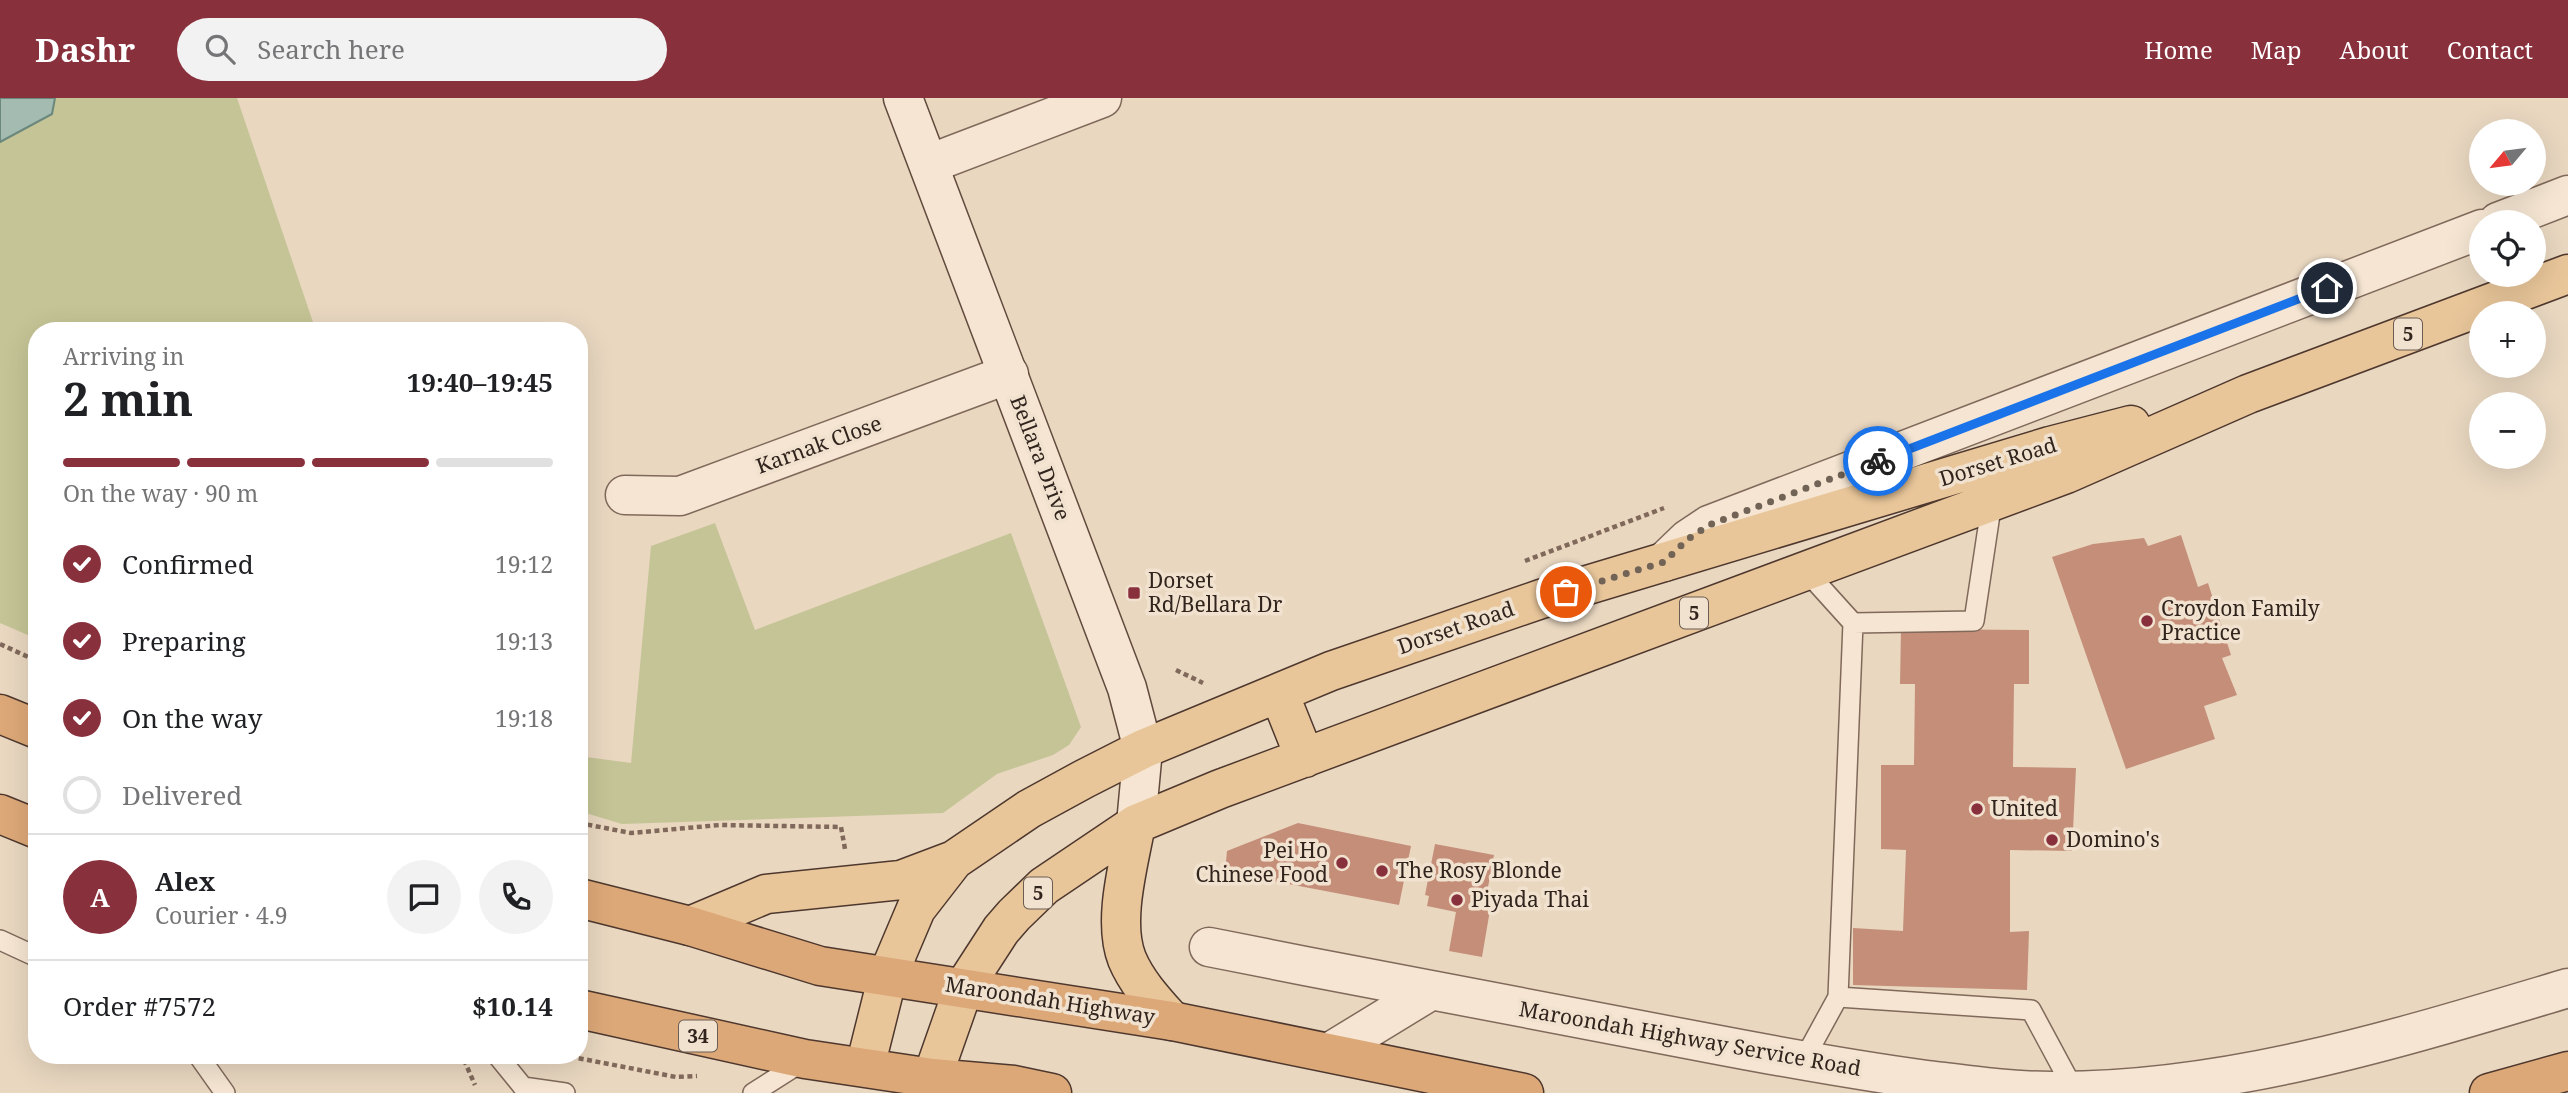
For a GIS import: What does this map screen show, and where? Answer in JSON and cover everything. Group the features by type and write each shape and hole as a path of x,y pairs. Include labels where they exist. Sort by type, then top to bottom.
{"highway":[{"path":"0,714 28,725"},
{"path":"0,814 28,826"},
{"name":"Maroondah Highway","path":"588,900 690,926 820,966 1172,1020 1524,1093"},
{"name":"34","path":"588,1011 806,1059 862,1080 930,1085 1014,1086 1052,1093"},
{"path":"2489,1093 2568,1071"}],"main road":[{"name":"Dorset Road","path":"930,1085 964,987 1001,930 1044,886 1136,824 1220,789 2066,474 2248,394 2568,274"},
{"name":"Dorset Road","path":"862,1080 888,975 916,909 954,860 1029,809 1143,749 1331,671 1541,599 2050,446 2248,394"},
{"path":"1279,693 1305,758"},
{"path":"1136,824 1125,889 1122,941 1127,960 1146,992 1172,1020"},
{"path":"690,926 766,894 901,880 954,860"}],"street":[{"name":"Bellara Drive","path":"903,98 1127,688 1143,749 1136,824"},
{"path":"929,164 1102,98"},
{"path":"2529,210 2568,195"},
{"path":"1664,562 1688,539 1709,525 2469,234"},
{"name":"Karnak Close","path":"625,495 681,496 1009,374"},
{"name":"Maroondah Highway Service Road","path":"1209,947 1803,1061 1962,1085 2050,1091 2132,1088 2219,1078 2306,1061 2568,988"},
{"path":"1330,1052 1430,991"}],"lane":[{"path":"1853,623 1974,621 1992,501"},
{"path":"1803,1061 1838,997 1853,623 1806,571"},
{"path":"0,940 28,953"},
{"path":"1838,997 2031,1010 2074,1090"},
{"path":"753,1093 806,1059"},
{"path":"204,1064 225,1093"},
{"path":"501,1064 514,1090 565,1093"}],"path":[{"path":"0,644 28,657"},
{"path":"588,825 631,833 720,825 841,827 851,885"},
{"path":"588,1060 677,1077 701,1076"},
{"path":"466,1064 475,1085"}],"shaded area":[{"path":"0,98 237,98 313,322 28,322 28,635 0,623"},
{"path":"0,98 55,98 52,114 0,142"},
{"path":"715,523 755,630 1011,533 1081,727 1069,745 1053,755 997,774 943,813 622,824 588,814 588,757 631,763 651,546"}],"building":[{"name":"Croydon Family Practice","path":"2181,535 2198,587 2208,583 2231,655 2222,658 2237,695 2204,706 2215,739 2126,769 2052,557 2093,544 2144,538 2148,546"},
{"path":"1901,629 2029,630 2029,684 2014,684 2013,767 2076,768 2072,851 2010,850 2010,932 2029,931 2027,990 1853,985 1853,928 1903,931 1906,850 1881,849 1881,765 1914,765 1915,684 1900,684"},
{"path":"1298,823 1411,846 1399,905 1225,872 1227,851"},
{"name":"Piyada Thai","path":"1435,844 1494,855 1485,903 1491,904 1482,957 1449,951 1456,912 1427,906 1429,896 1425,895"}],"way so far":[{"path":"1566,592 1664,562 1688,539 1709,525 1878,461"}],"place":[{"name":"Dorset Rd/Bellara Dr","path":"1134,593"},
{"name":"Croydon Family Practice","path":"2147,621"},
{"name":"United","path":"1977,809"},
{"name":"Domino's","path":"2052,840"},
{"name":"Pei Ho Chinese Food","path":"1342,863"},
{"name":"The Rosy Blonde","path":"1382,871"},
{"name":"Piyada Thai","path":"1457,900"}],"route":[{"path":"1878,461 2327,288"}]}
